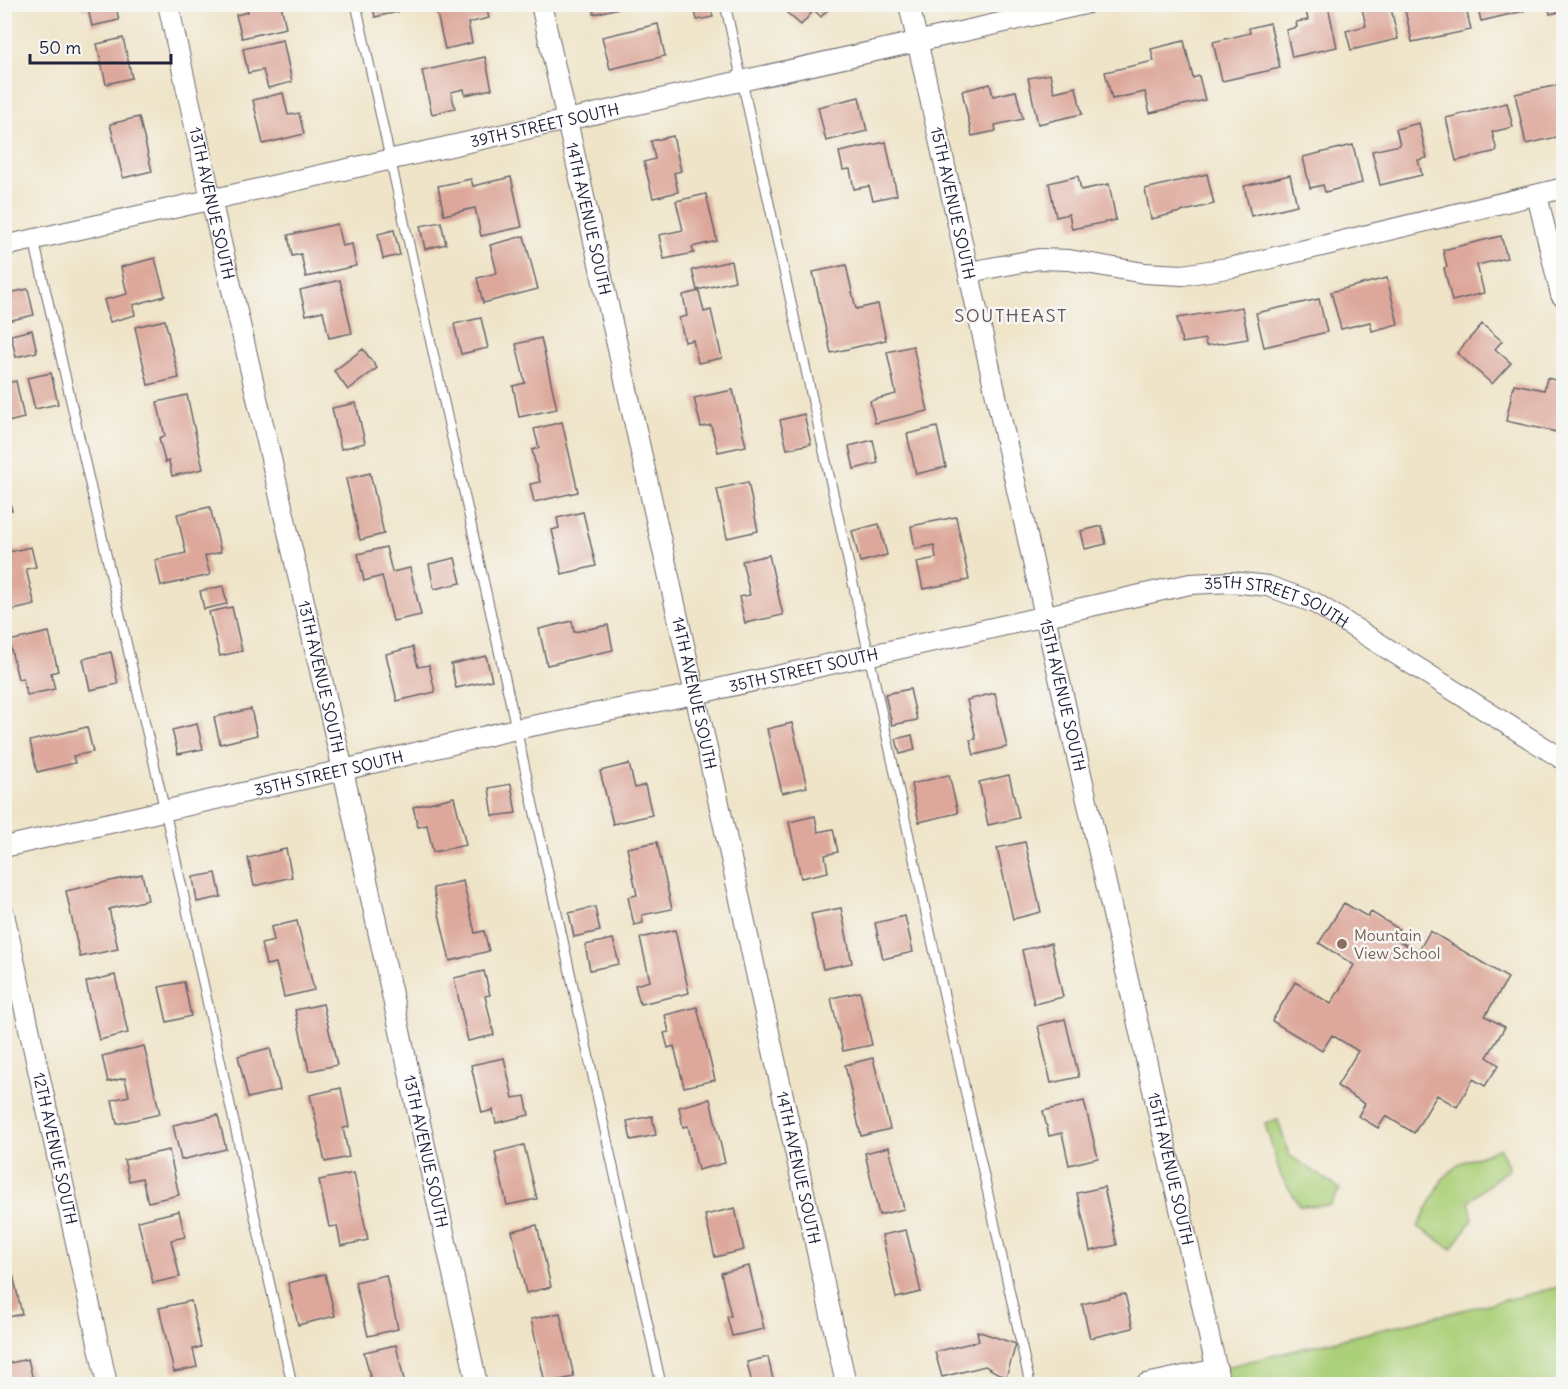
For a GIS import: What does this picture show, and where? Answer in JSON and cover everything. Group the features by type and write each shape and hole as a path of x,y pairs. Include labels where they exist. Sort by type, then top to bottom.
{"street":[{"name":"13TH AVENUE SOUTH","path":"168,4 343,770 477,1384"},
{"name":"14TH AVENUE SOUTH","path":"541,4 846,1384"},
{"name":"15TH AVENUE SOUTH","path":"909,4 1045,616 1219,1377"},
{"name":"39TH STREET SOUTH","path":"4,246 1080,5"},
{"path":"969,272 1040,259 1069,260 1144,273 1183,275 1234,267 1563,188"},
{"path":"1537,195 1561,295"},
{"name":"35TH STREET SOUTH","path":"4,847 516,729 695,694 1190,584 1232,582 1268,586 1316,603 1563,760"},
{"name":"12TH AVENUE SOUTH","path":"4,914 106,1384"},
{"path":"1146,1384 1219,1377"}],"lane":[{"path":"356,4 661,1384"},
{"path":"725,4 1030,1384"},
{"path":"34,240 165,811 292,1384"}],"green space":[{"path":"1278,1120 1289,1155 1340,1189 1330,1205 1300,1206 1281,1176 1265,1124"},
{"path":"1500,1148 1509,1168 1469,1201 1473,1218 1452,1249 1418,1227 1442,1180 1458,1164"},
{"path":"1563,1286 1563,1384 1221,1384 1217,1369"}],"building":[{"path":"81,4 115,4 119,20 92,26 88,9 82,10"},
{"path":"246,4 281,4 286,28 242,38 236,15 248,12"},
{"path":"372,4 396,4 398,12 375,17"},
{"path":"485,4 489,18 468,23 472,43 445,49 435,5"},
{"path":"592,4 630,4 631,5 594,14"},
{"path":"693,4 710,4 713,17 697,20"},
{"path":"1361,4 1390,4 1398,39 1351,50 1346,31 1366,26"},
{"path":"1432,4 1465,4 1471,30 1412,42 1405,10"},
{"path":"1477,4 1522,4 1524,11 1481,21"},
{"path":"1548,4 1564,4 1564,11 1550,14"},
{"path":"791,5 832,5 821,17 814,10 801,25 785,11"},
{"path":"1328,6 1337,47 1292,57 1286,30 1297,27 1296,22 1308,20 1306,11"},
{"path":"1270,23 1280,68 1222,81 1213,42 1250,33 1249,28"},
{"path":"658,24 665,56 610,69 602,37"},
{"path":"123,38 132,78 106,84 97,44"},
{"path":"283,40 292,82 268,88 263,70 248,73 243,49"},
{"path":"1184,41 1193,78 1199,76 1205,100 1150,113 1145,92 1112,99 1105,72 1154,61 1151,49"},
{"path":"485,57 492,89 465,95 464,89 451,92 455,108 432,114 422,71"},
{"path":"1050,74 1054,92 1076,87 1082,114 1038,124 1028,78"},
{"path":"990,84 993,96 1016,91 1023,119 995,125 996,131 972,136 962,91"},
{"path":"1564,84 1564,124 1558,126 1561,136 1526,144 1515,94"},
{"path":"283,93 288,115 299,113 304,134 263,144 253,100"},
{"path":"859,97 867,131 826,141 818,107"},
{"path":"1507,103 1513,127 1492,132 1497,151 1456,161 1446,118"},
{"path":"139,117 152,171 123,178 110,124"},
{"path":"1419,123 1427,158 1418,160 1422,175 1380,185 1372,151 1400,145 1396,129"},
{"path":"673,136 681,171 674,173 678,192 653,198 644,162 655,159 651,141"},
{"path":"886,142 897,195 873,200 869,186 854,189 850,169 843,170 839,152"},
{"path":"1353,145 1362,183 1325,192 1323,185 1310,188 1303,157"},
{"path":"1207,174 1214,204 1151,219 1145,189"},
{"path":"1290,175 1297,205 1251,216 1244,186"},
{"path":"1078,176 1081,190 1109,184 1116,220 1072,229 1069,214 1056,217 1049,183"},
{"path":"511,177 522,227 481,236 475,208 444,215 438,186 471,179 473,186"},
{"path":"706,194 717,241 692,247 694,253 664,259 659,235 683,230 676,201"},
{"path":"441,222 446,244 425,249 420,226"},
{"path":"337,224 342,246 352,244 356,266 306,277 301,254 292,256 288,235"},
{"path":"394,230 400,255 383,259 378,234"},
{"path":"524,236 538,289 483,303 477,278 497,273 490,245"},
{"path":"1501,236 1507,258 1477,265 1484,293 1452,301 1444,268 1447,267 1443,250"},
{"path":"155,258 165,296 133,305 135,315 110,322 104,300 127,294 121,267"},
{"path":"731,261 735,281 697,290 692,270"},
{"path":"846,265 856,309 878,304 886,340 831,353 813,272"},
{"path":"1387,278 1398,324 1372,331 1370,322 1341,329 1331,292"},
{"path":"340,280 352,333 329,338 323,311 306,315 300,290"},
{"path":"28,289 34,315 7,321 4,312 4,294"},
{"path":"699,291 704,312 711,310 722,358 698,363 693,340 685,342 679,318 687,316 683,295"},
{"path":"1319,299 1327,332 1264,347 1256,313"},
{"path":"1242,307 1248,339 1206,346 1205,339 1182,343 1177,318"},
{"path":"481,318 488,348 461,354 454,324"},
{"path":"165,320 179,378 148,385 135,327"},
{"path":"1482,324 1502,341 1495,349 1511,363 1492,384 1457,353"},
{"path":"32,330 37,352 16,357 11,335"},
{"path":"541,338 557,409 519,417 513,386 525,383 516,344"},
{"path":"913,346 928,411 875,423 870,401 896,394 887,352"},
{"path":"363,349 377,368 348,390 334,371"},
{"path":"51,373 58,404 35,409 27,378"},
{"path":"1547,378 1564,382 1564,424 1561,433 1506,421 1514,384 1544,390"},
{"path":"16,381 24,418 4,423 4,384"},
{"path":"733,390 746,446 718,452 711,425 701,427 694,398"},
{"path":"187,395 203,469 172,476 169,461 165,462 159,438 165,436 157,402"},
{"path":"356,403 365,443 341,449 332,408"},
{"path":"804,414 811,444 787,449 780,420"},
{"path":"562,422 578,492 534,502 530,484 540,482 532,450 539,448 534,429"},
{"path":"937,427 946,467 916,474 907,434"},
{"path":"873,440 878,463 854,469 849,446"},
{"path":"370,473 384,534 360,540 346,479"},
{"path":"4,481 12,510 4,511"},
{"path":"748,482 758,531 727,538 717,489"},
{"path":"210,507 221,552 205,556 210,575 161,586 155,560 186,553 177,514"},
{"path":"583,512 596,566 562,574 552,530 559,528 557,518"},
{"path":"956,517 969,580 923,589 917,562 936,558 934,545 915,549 911,526"},
{"path":"879,524 887,555 860,562 852,531"},
{"path":"1102,526 1106,544 1085,549 1081,531"},
{"path":"31,547 36,567 26,569 35,605 4,612 4,553"},
{"path":"386,547 392,572 410,568 421,615 393,621 382,576 364,581 358,554"},
{"path":"769,555 783,615 745,623 739,597 750,595 742,561"},
{"path":"455,558 461,583 434,589 429,564"},
{"path":"223,586 227,604 204,609 200,591"},
{"path":"232,607 242,651 220,656 209,612"},
{"path":"572,621 574,632 608,625 613,650 547,665 539,629"},
{"path":"49,632 58,671 51,673 55,689 27,695 23,678 18,679 9,641"},
{"path":"413,647 418,667 429,665 435,692 397,701 386,654"},
{"path":"111,652 118,684 90,690 83,659"},
{"path":"486,656 492,680 456,688 451,664"},
{"path":"910,689 917,720 892,725 885,694"},
{"path":"995,693 1007,747 974,755 970,740 976,739 967,700"},
{"path":"251,709 257,735 220,744 214,717"},
{"path":"792,723 807,787 782,793 767,729"},
{"path":"197,724 203,749 178,754 172,730"},
{"path":"87,727 93,752 73,756 75,763 37,772 30,741"},
{"path":"912,735 915,750 900,754 896,739"},
{"path":"629,764 635,788 645,785 652,815 613,824 600,771"},
{"path":"949,775 958,813 919,822 911,784"},
{"path":"1009,775 1019,818 988,825 979,782"},
{"path":"511,784 516,813 493,816 489,788"},
{"path":"454,797 466,845 433,852 427,825 418,827 413,807"},
{"path":"815,816 818,832 833,829 838,852 825,855 828,872 801,878 789,822"},
{"path":"657,842 672,909 642,915 643,923 634,925 628,897 637,895 627,848"},
{"path":"1025,842 1041,912 1013,919 997,848"},
{"path":"286,849 292,877 254,886 248,858"},
{"path":"216,873 221,897 197,902 193,877"},
{"path":"142,874 148,900 109,909 118,949 80,957 66,891"},
{"path":"463,881 475,933 484,931 489,951 450,961 433,888"},
{"path":"1344,903 1368,917 1371,912 1399,929 1394,938 1418,952 1430,931 1508,978 1485,1016 1505,1027 1487,1057 1499,1065 1485,1086 1473,1079 1457,1107 1437,1095 1414,1133 1386,1116 1378,1128 1358,1116 1365,1104 1337,1086 1358,1051 1332,1035 1322,1051 1272,1021 1295,982 1331,1004 1354,965 1319,943"},
{"path":"595,907 600,931 574,937 569,913"},
{"path":"841,908 852,963 823,969 811,914"},
{"path":"905,916 913,952 883,959 875,923"},
{"path":"297,921 314,990 284,997 276,963 266,965 261,944 274,941 271,927"},
{"path":"675,930 689,993 640,1004 635,985 650,981 640,938"},
{"path":"613,939 619,964 590,970 585,945"},
{"path":"1051,943 1063,997 1034,1004 1022,950"},
{"path":"484,971 490,995 485,996 494,1035 468,1041 454,978"},
{"path":"115,975 128,1033 99,1040 86,982"},
{"path":"184,982 191,1016 167,1022 159,987"},
{"path":"860,992 872,1045 843,1051 831,998"},
{"path":"323,1004 337,1065 309,1071 295,1010"},
{"path":"697,1007 715,1080 684,1087 674,1046 668,1048 664,1033 669,1032 665,1015"},
{"path":"1065,1019 1079,1077 1051,1083 1038,1026"},
{"path":"144,1046 160,1114 117,1124 112,1100 129,1096 125,1078 108,1082 102,1056"},
{"path":"270,1048 280,1090 248,1098 238,1056"},
{"path":"504,1058 513,1098 525,1096 529,1115 496,1123 493,1110 482,1113 471,1065"},
{"path":"873,1058 890,1129 861,1136 845,1065"},
{"path":"341,1088 349,1127 343,1128 349,1157 325,1162 310,1095"},
{"path":"710,1099 725,1163 698,1170 688,1126 683,1127 679,1107"},
{"path":"1084,1101 1098,1158 1069,1165 1062,1133 1049,1136 1043,1111"},
{"path":"218,1115 226,1149 181,1160 173,1125"},
{"path":"652,1116 656,1135 631,1140 627,1121"},
{"path":"524,1145 537,1199 507,1205 495,1152"},
{"path":"889,1147 904,1209 879,1215 865,1153"},
{"path":"169,1150 179,1195 148,1202 142,1178 129,1181 124,1160"},
{"path":"354,1173 368,1240 341,1246 337,1226 329,1227 319,1180"},
{"path":"1104,1187 1117,1245 1090,1251 1077,1193"},
{"path":"735,1208 744,1250 715,1257 705,1215"},
{"path":"179,1211 185,1237 171,1240 180,1277 153,1283 138,1221"},
{"path":"537,1225 551,1287 526,1293 512,1231"},
{"path":"906,1230 921,1292 896,1298 882,1235"},
{"path":"749,1266 764,1329 732,1336 727,1317 731,1316 721,1273"},
{"path":"325,1274 335,1316 298,1325 288,1283"},
{"path":"13,1275 22,1314 4,1318 4,1277"},
{"path":"386,1275 398,1329 368,1336 355,1282"},
{"path":"1125,1294 1133,1328 1090,1338 1082,1304"},
{"path":"191,1301 201,1347 193,1349 197,1367 174,1372 159,1308"},
{"path":"560,1313 574,1377 545,1383 531,1319"},
{"path":"977,1331 1016,1344 1006,1378 985,1366 942,1377 935,1352 979,1341"},
{"path":"396,1345 405,1384 372,1384 364,1352"},
{"path":"768,1357 774,1384 752,1384 747,1362"},
{"path":"28,1359 34,1384 11,1384 6,1364"}],"place":[{"name":"Mountain View School","path":"1342,944"}],"district":[{"name":"SOUTHEAST","path":"1011,315"}]}
